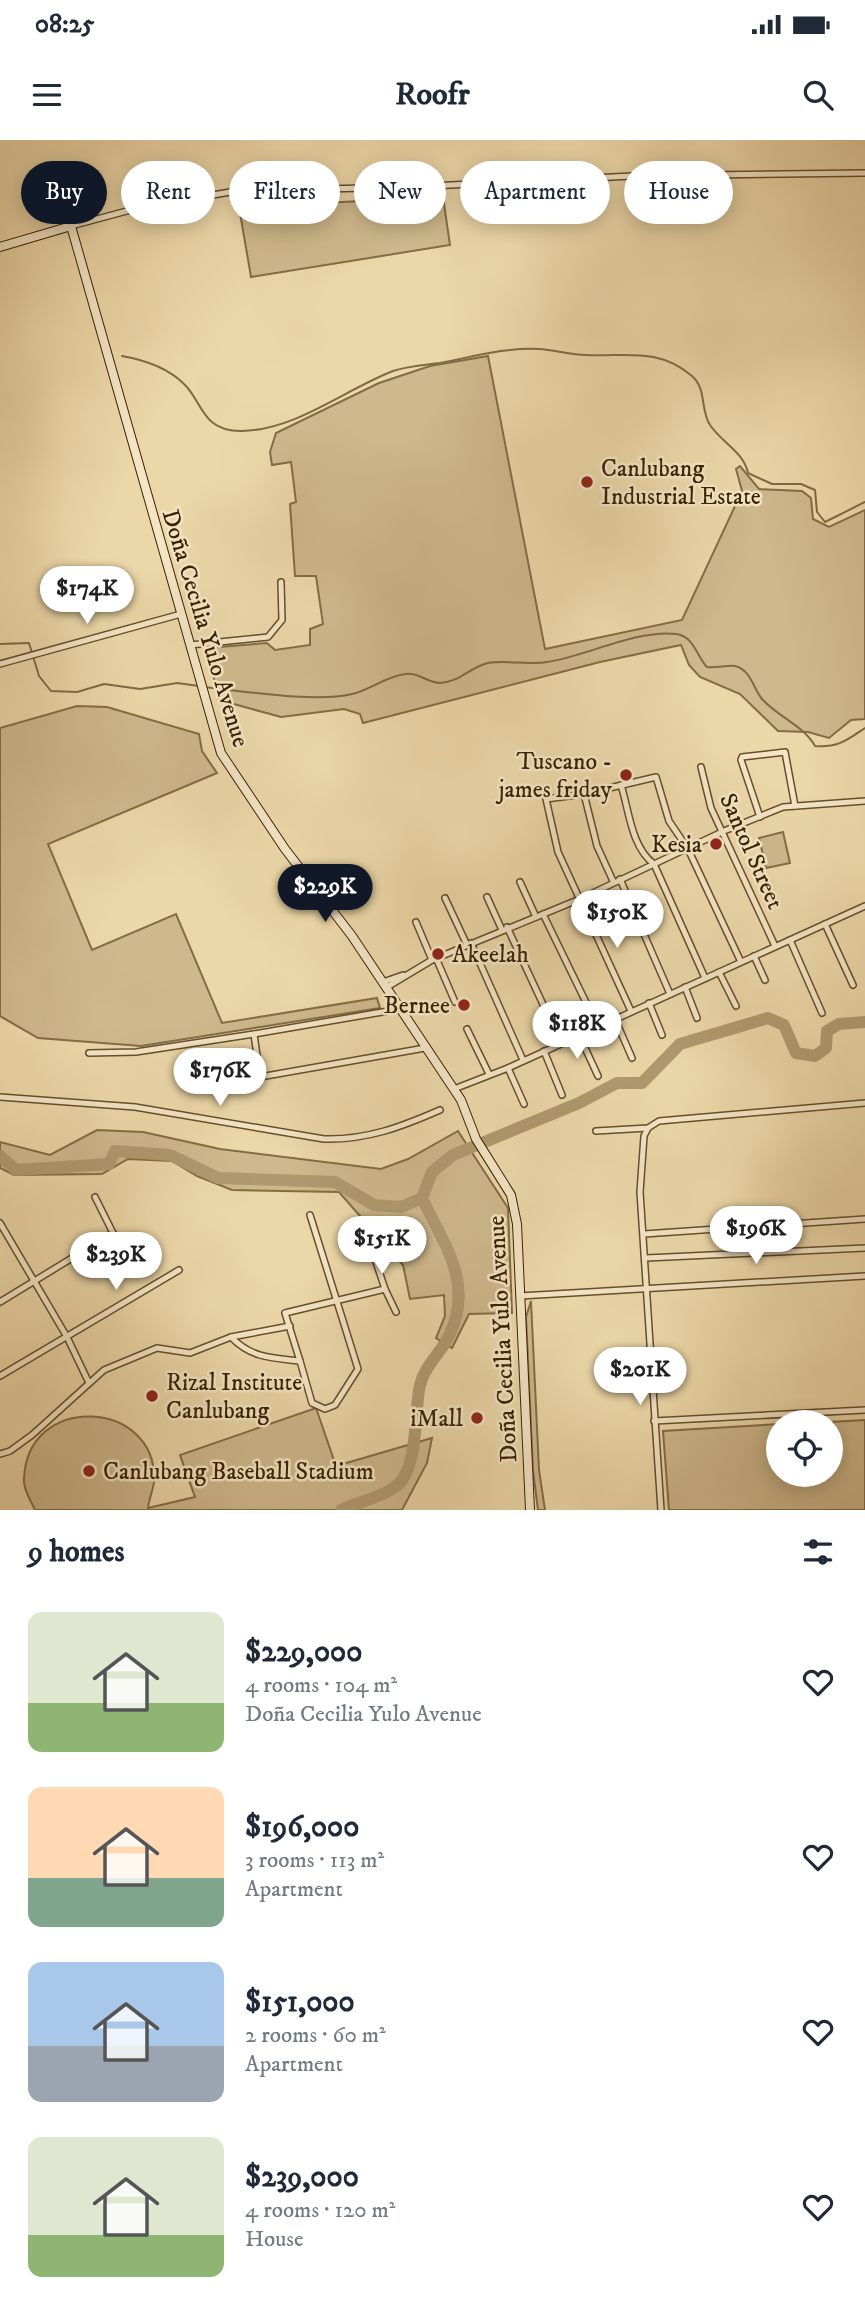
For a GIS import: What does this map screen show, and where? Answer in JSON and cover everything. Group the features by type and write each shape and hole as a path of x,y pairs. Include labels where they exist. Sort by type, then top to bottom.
{"main road":[{"path":"0,247 71,226"},
{"name":"Doña Cecilia Yulo Avenue","path":"71,226 204,701 221,753 252,804 385,984 454,1089 476,1139 506,1185 515,1210 530,1510"}],"street":[{"path":"71,226 138,208 236,191 412,187 632,176 865,173"},
{"path":"190,645 268,637 282,620 281,582"},
{"path":"0,664 181,614"},
{"path":"760,817 743,757 785,752 795,806"},
{"name":"Santol Street","path":"701,767 712,808 775,946"},
{"path":"631,1011 558,852 546,799 584,794 656,777 669,821 688,849 741,962"},
{"path":"621,785 632,828 645,857 654,864 705,978"},
{"path":"584,794 597,846 670,994"},
{"path":"385,984 434,959 580,899 616,880 782,807 865,801"},
{"path":"520,882 536,917"},
{"path":"487,897 561,1043"},
{"path":"445,898 523,1060"},
{"path":"454,1089 508,1068 863,906 865,916"},
{"path":"543,914 598,1027"},
{"path":"416,922 455,1002"},
{"path":"825,924 853,985"},
{"path":"790,940 822,1013"},
{"path":"754,956 765,980"},
{"path":"719,972 736,1006"},
{"path":"685,987 697,1018"},
{"path":"649,1003 662,1035"},
{"path":"89,1053 136,1052 401,1009"},
{"path":"615,1019 632,1058"},
{"path":"467,1029 489,1074"},
{"path":"254,1034 260,1077 371,1060 425,1048"},
{"path":"579,1035 598,1076"},
{"path":"544,1051 562,1095"},
{"path":"508,1068 524,1104"},
{"path":"0,1097 135,1107 324,1139 350,1139 393,1130 440,1110"},
{"path":"596,1131 648,1128 659,1121 865,1104"},
{"path":"648,1128 644,1136 640,1192 661,1510"},
{"path":"95,1197 113,1233 134,1259"},
{"path":"310,1215 330,1284 339,1301 358,1369 335,1405 325,1409 312,1403 285,1313 339,1301 385,1289"},
{"path":"644,1234 865,1219"},
{"path":"0,1223 2,1231 67,1337 89,1382"},
{"path":"0,1302 113,1233"},
{"path":"367,1235 385,1289 396,1312"},
{"path":"646,1258 865,1248"},
{"path":"0,1376 179,1270"},
{"path":"520,1296 865,1276"},
{"path":"0,1454 10,1451 32,1435 104,1370 157,1348 191,1353 231,1337 290,1326"},
{"path":"231,1337 243,1350 270,1359 300,1361"},
{"path":"654,1421 865,1410"}],"shaded area":[{"path":"354,201 354,224 446,224 446,218 450,245 251,277 242,224 340,224 340,202"},
{"path":"488,356 545,649 682,620 742,491 736,469 740,466 759,489 802,491 811,498 813,519 829,527 865,510 865,719 851,720 829,738 808,732 778,731 740,694 700,677 689,665 681,645 600,662 363,723 360,714 344,709 281,717 219,700 207,648 267,643 275,650 310,645 310,629 323,624 316,576 295,576 290,504 296,502 291,462 272,465 270,452 276,433 379,383 430,366"},
{"path":"77,706 107,707 199,734 202,751 217,773 48,844 92,950 176,914 222,1023 377,998 380,1008 141,1046 38,1038 0,1016 0,728"},
{"path":"783,832 790,863 766,868 759,838"},
{"path":"97,1130 143,1132 220,1149 381,1169 408,1159 458,1131 508,1208 512,1313 469,1314 452,1348 436,1338 445,1316 444,1295 410,1299 403,1265 339,1192 232,1190 197,1176 172,1161 128,1159 102,1174 14,1175 0,1168 0,1142 50,1155"},
{"path":"531,1301 539,1470 545,1510 538,1510 533,1470 526,1317"},
{"path":"316,1408 336,1466 432,1438 427,1463 402,1510 35,1510 25,1487 30,1451 46,1431 67,1420 92,1416 116,1421 136,1434 150,1454 154,1482 148,1508 195,1497 180,1455"},
{"path":"865,1420 865,1510 669,1510 663,1431 766,1425 766,1487 843,1487 843,1421"}],"waterway":[{"path":"122,356 148,362 171,373 190,391 211,421 219,427 242,431 262,429 301,417 375,379 411,367 527,349 580,355 654,357 679,367 697,381 710,425 742,459 748,473 772,484 801,484 815,490 817,512 825,522 865,502"},
{"path":"204,687 279,695 337,696 359,692 399,675 411,674 435,683 447,682 488,663 547,662 628,639 676,634 691,643 707,667 735,666 745,671 762,699 804,733 815,746 836,744 865,728"},
{"path":"0,644 29,643 39,676 51,691 77,692 104,684 140,689 177,683 199,686"},
{"path":"341,1510 383,1494 403,1479 412,1455 420,1385 426,1371 447,1341 457,1315 459,1297 453,1263 422,1198 432,1172 453,1155 579,1103 617,1083 642,1083 680,1044 768,1018 784,1025 796,1053 815,1056 826,1048 827,1031 839,1024 865,1022"},
{"path":"0,1156 16,1170 109,1164 115,1151 170,1155 218,1178 335,1182 374,1205 401,1207 422,1198"}],"place":[{"name":"Canlubang Industrial Estate","path":"587,482"},
{"name":"Tuscano - james friday","path":"626,775"},
{"name":"Kesia","path":"716,844"},
{"name":"Akeelah","path":"438,954"},
{"name":"Bernee","path":"464,1005"},
{"name":"Rizal Institute Canlubang","path":"152,1396"},
{"name":"iMall","path":"477,1418"},
{"name":"Canlubang Baseball Stadium","path":"89,1471"}]}
